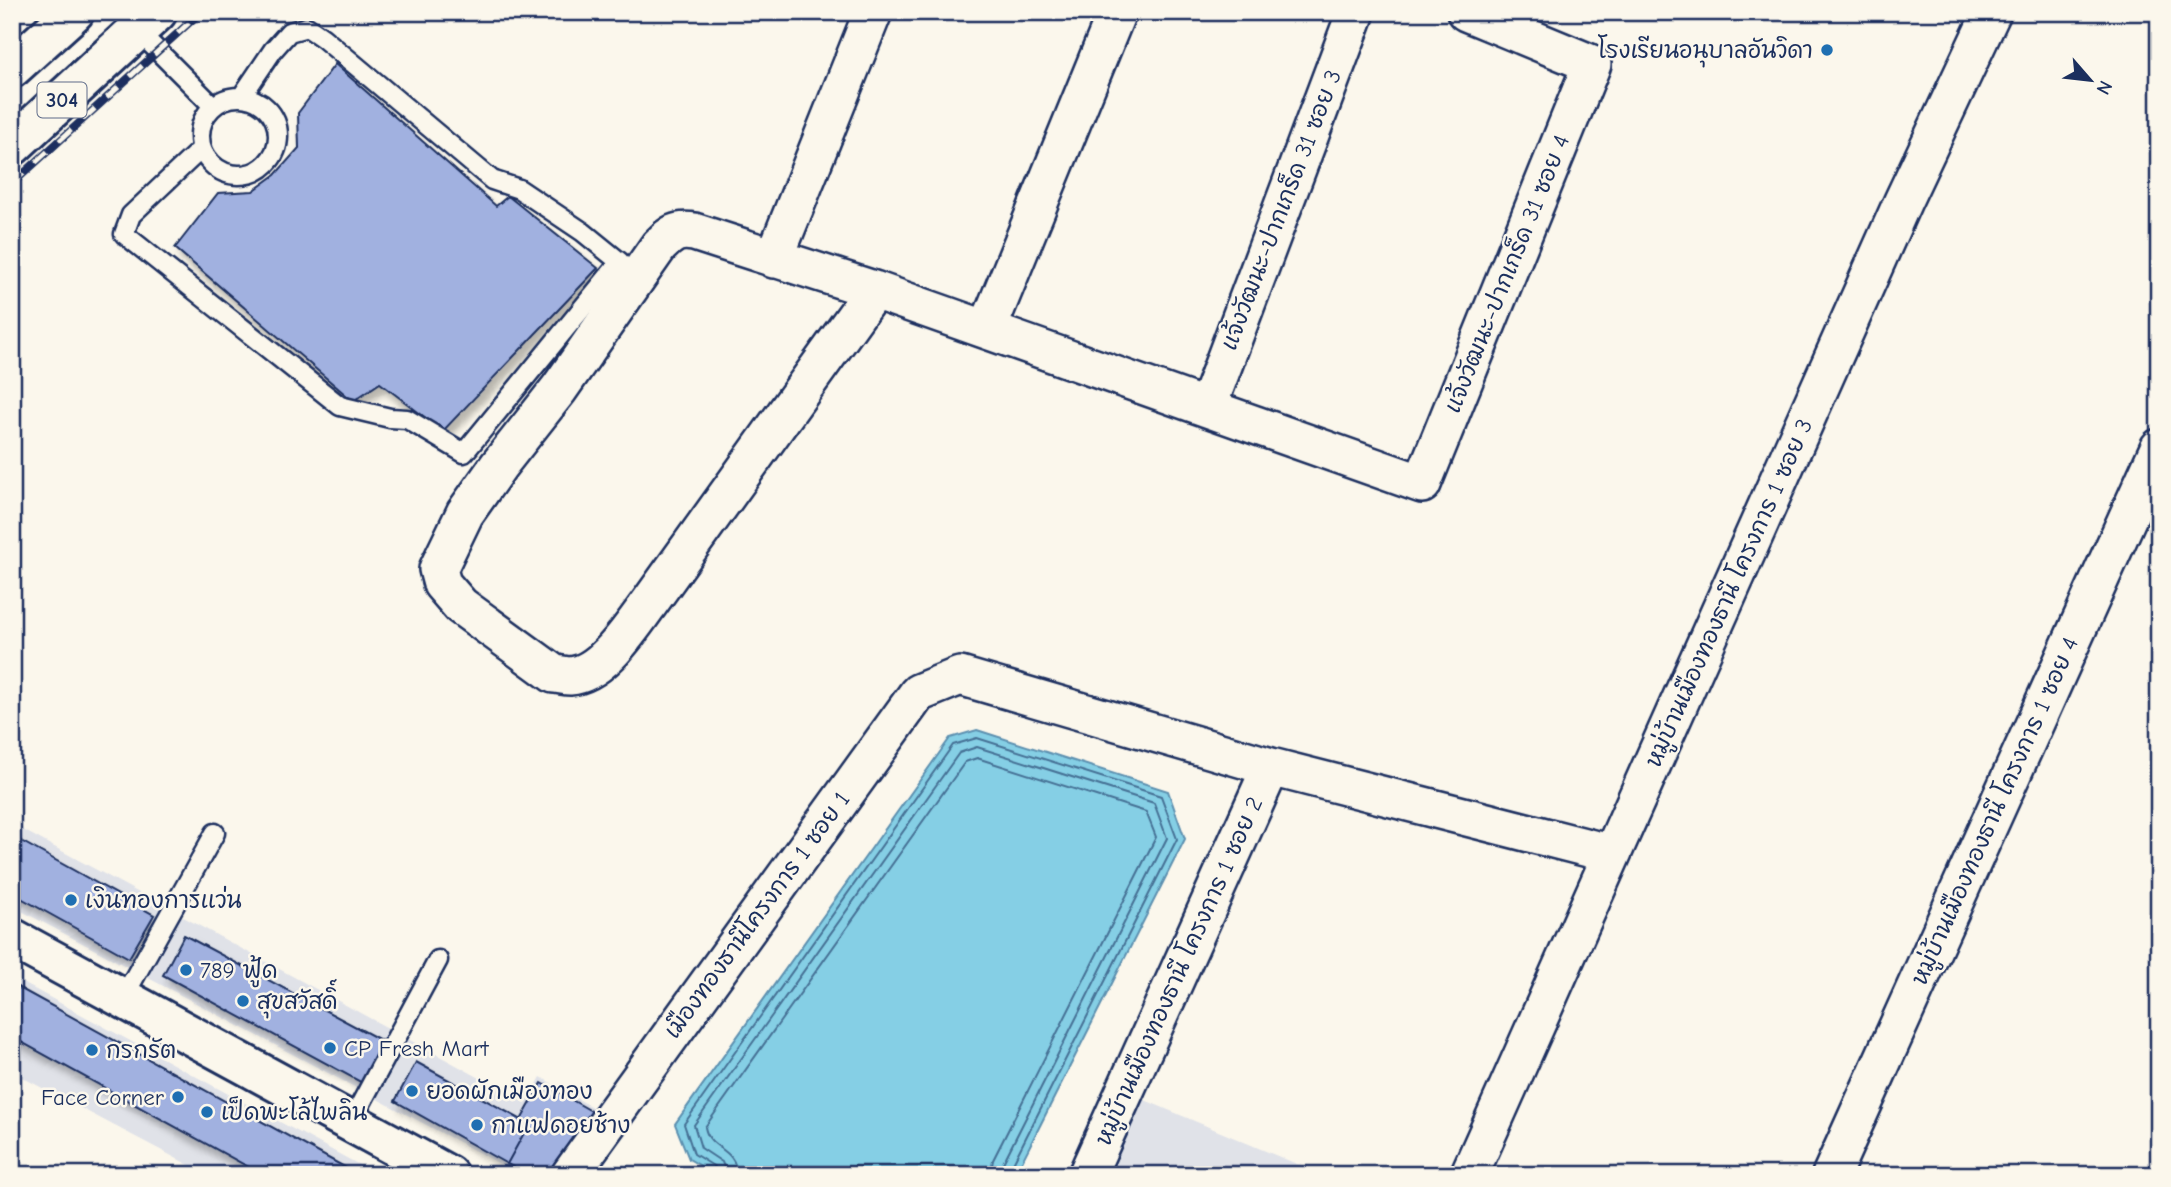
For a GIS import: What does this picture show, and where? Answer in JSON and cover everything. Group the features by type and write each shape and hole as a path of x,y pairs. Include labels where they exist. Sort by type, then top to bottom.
{"street":[{"path":"12,68 74,12"},
{"path":"774,259 873,12"},
{"path":"987,330 1117,12"},
{"name":"แจ้งวัฒนะ-ปากเกร็ด 31 ซอย 3","path":"1207,408 1356,12"},
{"name":"แจ้งวัฒนะ-ปากเกร็ด 31 ซอย 4","path":"1207,408 1422,484 1592,64 1466,12"},
{"name":"หมู่บ้านเมืองทองธานี โครงการ 1 ซอย 3","path":"1469,1175 1903,201 1992,12"},
{"name":"304","path":"12,146 147,21"},
{"path":"874,290 618,644 590,671 570,676 554,674 461,606 442,584 438,569 465,513 559,389 659,246 671,234 680,230 694,232 874,290 1207,408"},
{"name":"หมู่บ้านเมืองทองธานี โครงการ 1 ซอย 4","path":"1831,1175 2159,448"},
{"name":"เมืองทองธานีโครงการ 1 ซอย 1","path":"570,1175 918,693 960,676 1271,768"},
{"path":"1271,768 1612,854"},
{"name":"หมู่บ้านเมืองทองธานี โครงการ 1 ซอย 2","path":"1087,1175 1271,768"},
{"path":"12,938 448,1175"}],"lane":[{"path":"147,21 213,106"},
{"path":"202,148 131,215 124,234 340,406 390,418 407,419 464,453 620,262 583,232 519,189 492,180 307,27 289,32 273,50 242,96"},
{"path":"242,96 257,100 269,109 279,138 274,153 265,166 252,174 236,175 221,171 209,162 202,148 200,133 204,118 213,106 227,98 242,96"},
{"path":"123,998 215,833"},
{"path":"351,1122 438,960"}],"shaded area":[{"path":"12,824 526,1103 541,1077 605,1115 559,1175 521,1175 12,906"},
{"path":"12,977 378,1175 208,1175 12,1072"},
{"path":"1140,1098 1299,1165 1301,1163 1296,1175 1105,1175"}],"water":[{"path":"977,730 1168,791 1185,839 1015,1175 716,1175 689,1159 675,1124 950,738"}],"building":[{"path":"335,64 496,206 508,196 598,268 443,431 380,383 353,401 175,248 218,193 253,191 275,175 299,148 298,113"},
{"path":"12,836 154,915 129,958 12,893"},
{"path":"184,935 388,1044 366,1085 163,975"},
{"path":"12,984 359,1175 263,1175 12,1037"},
{"path":"416,1062 529,1124 507,1164 395,1101"},
{"path":"542,1083 600,1116 556,1175 528,1175 507,1164 529,1124 521,1120"}],"railway":[{"path":"12,184 201,12"}],"place":[{"name":"โรงเรียนอนุบาลอันวิดา","path":"1827,50"},
{"name":"เงินทองการแว่น","path":"71,900"},
{"name":"789 ฟู้ด","path":"186,970"},
{"name":"สุขสวัสดิ์","path":"243,1001"},
{"name":"CP Fresh Mart","path":"330,1048"},
{"name":"กรกรัต","path":"92,1050"},
{"name":"ยอดผักเมืองทอง","path":"412,1091"},
{"name":"Face Corner","path":"178,1097"},
{"name":"เป็ดพะโล้ไพลิน","path":"207,1112"},
{"name":"กาแฟดอยช้าง","path":"477,1125"}]}
